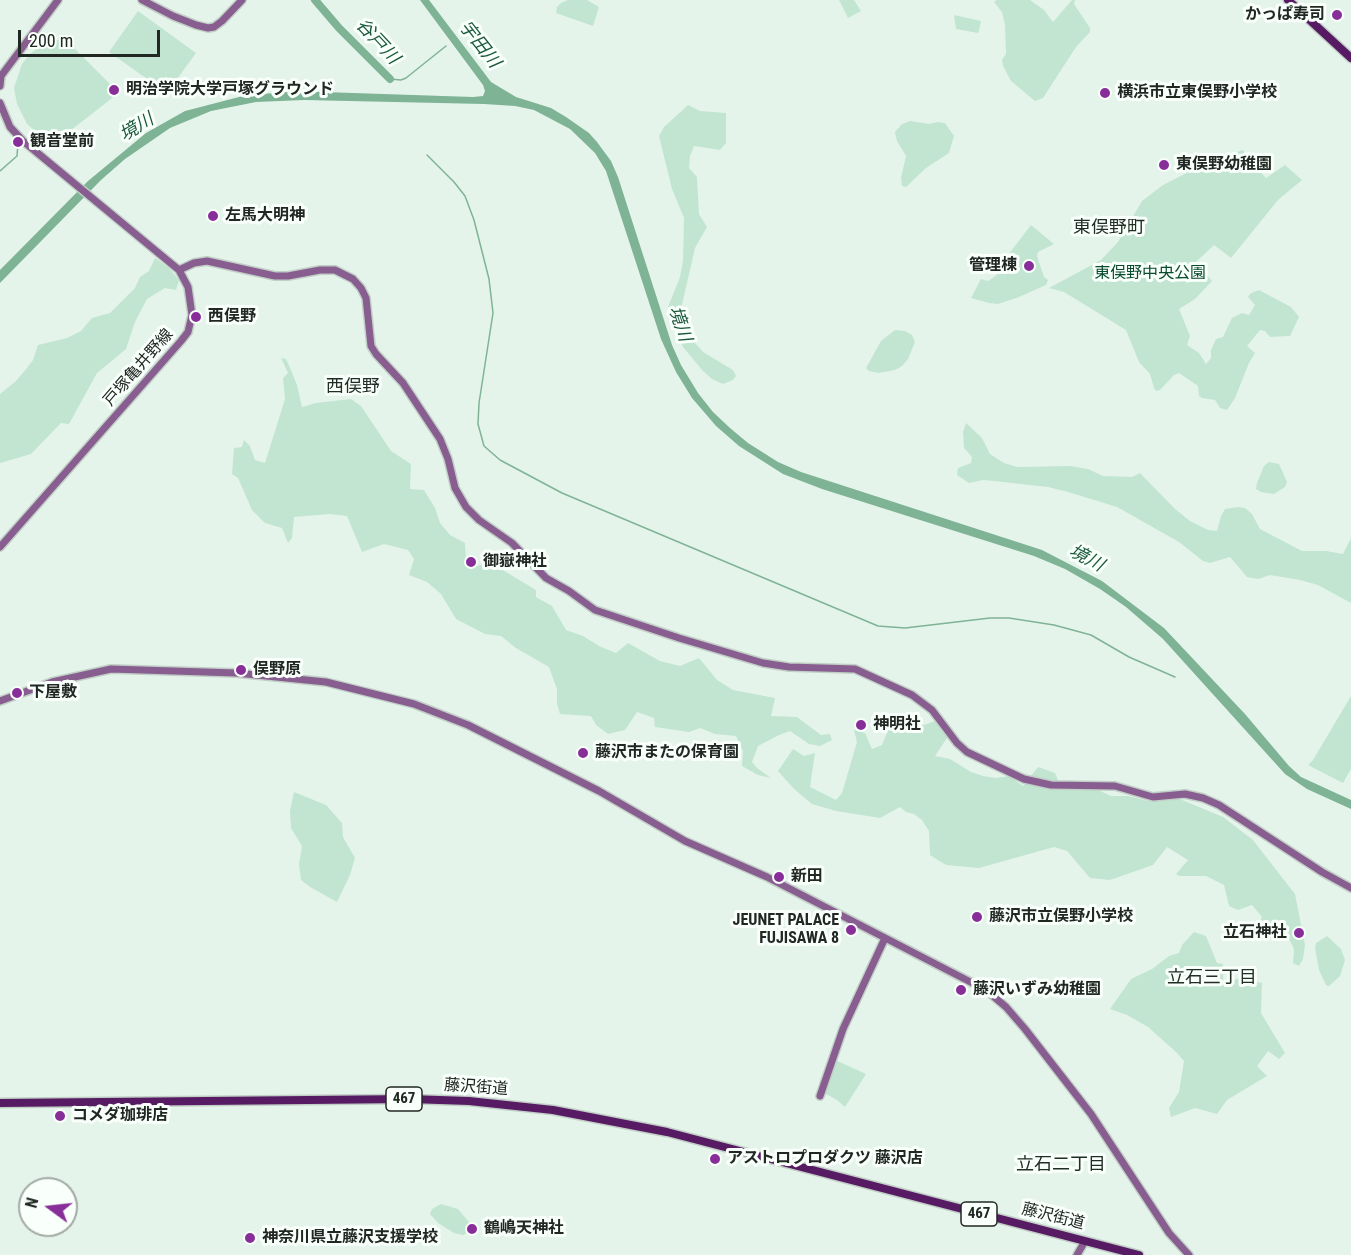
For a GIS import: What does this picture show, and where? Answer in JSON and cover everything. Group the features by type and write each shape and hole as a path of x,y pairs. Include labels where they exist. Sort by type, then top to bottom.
{"highway":[{"path":"1287,0 1351,58"},
{"path":"1295,0 1351,51"},
{"name":"藤沢街道","path":"0,1103 410,1099 469,1101 553,1110 631,1124 1139,1255"}],"street":[{"path":"0,86 1,76 58,0"},
{"path":"142,0 173,16 208,28 218,25 242,0"},
{"name":"戸塚亀井野線","path":"0,103 10,128 23,141 179,270 188,287 192,303 192,321 185,336 0,547"},
{"path":"179,270 194,263 207,261 278,276 330,270 342,272 353,279 366,298 371,346 403,383 440,440 448,459 455,488 466,507 479,520 512,543 546,578 595,610 671,636 763,663 789,667 855,669 921,701 936,715 962,748 1024,779 1051,785 1115,786 1153,797 1185,794 1203,798 1219,805 1322,872 1351,888"},
{"path":"0,701 52,682 111,669 178,670 288,677 326,682 405,702 454,719 506,743 598,791 685,841 767,877 976,984 994,996 1025,1029 1090,1114 1169,1233 1189,1255"},
{"path":"820,1096 843,1029 885,938"},
{"path":"1077,1255 1085,1241"}],"green space":[{"path":"568,0 587,0 599,7 593,26 556,13 557,7"},
{"path":"839,0 854,0 861,11 848,18"},
{"path":"997,0 1030,0 1044,10 1053,22 1072,0 1075,0 1074,4 1090,28 1090,32 1076,47 1043,98 1035,101 1011,81 1003,66 1002,60 1006,54 1005,25 1002,12 994,2"},
{"path":"138,11 196,53 167,93 109,52"},
{"path":"954,15 981,21 978,33 956,29"},
{"path":"64,38 112,86 114,95 57,141 36,132 27,124 17,104 14,88 22,64 30,54 43,44"},
{"path":"688,105 700,111 726,113 726,143 720,150 694,146 690,156 689,168 697,177 699,214 707,227 695,248 681,309 684,325 690,337 703,352 733,370 736,376 733,380 723,384 712,379 702,370 683,347 668,307 680,277 683,261 684,218 672,189 659,136 664,127"},
{"path":"910,121 929,124 945,123 954,136 949,153 926,168 906,187 902,186 901,178 906,156 897,141 895,132 902,124"},
{"name":"東俣野中央公園","path":"1243,150 1246,157 1266,178 1285,165 1302,180 1278,200 1231,258 1214,245 1196,262 1212,281 1195,299 1179,309 1190,336 1187,345 1199,353 1206,364 1211,358 1211,350 1216,339 1223,337 1232,318 1242,313 1249,315 1255,305 1248,297 1259,290 1291,307 1299,317 1290,336 1270,337 1265,331 1260,330 1247,346 1255,353 1235,398 1227,410 1220,408 1215,400 1199,396 1198,386 1179,373 1156,391 1150,374 1139,362 1126,330 1064,292 1049,288 1101,260 1118,242 1142,201 1163,185 1210,161"},
{"name":"東俣野中央公園","path":"1031,225 1054,244 1038,252 1037,256 1044,277 1048,280 1046,285 998,304 971,298 981,279 988,281 997,275 995,272"},
{"path":"155,258 169,268 179,280 176,290 165,288 147,299 135,322 126,349 97,373 69,424 61,423 31,454 0,463 0,394 27,368 33,360 38,345 67,338 81,331 92,318 110,313 135,288 140,277 149,271"},
{"path":"895,330 905,331 912,335 915,342 908,359 895,370 879,373 869,371 866,368 881,341"},
{"path":"281,358 286,359 291,370 302,407 351,399 361,406 391,451 411,464 410,489 424,490 435,508 440,523 450,535 465,543 466,561 476,566 491,563 536,590 536,597 552,606 566,630 616,653 628,643 660,661 680,666 699,658 717,680 733,690 775,698 771,716 797,717 821,735 830,734 832,740 820,746 809,744 790,731 758,746 752,762 771,778 758,775 742,766 743,751 736,736 715,734 700,728 689,732 655,727 654,718 637,712 625,730 608,734 596,725 591,716 560,714 557,689 549,667 516,648 501,636 485,634 456,619 441,594 427,582 409,575 414,559 408,550 384,544 362,552 347,516 330,514 294,517 292,538 288,543 282,528 265,523 252,510 238,478 232,474 234,448 242,447 244,440 250,446 255,460 265,463 285,399 283,378 288,373"},
{"path":"966,423 982,438 990,454 1004,463 1017,467 1070,466 1088,469 1103,476 1132,477 1140,473 1175,509 1190,521 1208,530 1217,531 1225,509 1238,507 1245,508 1252,514 1260,529 1302,551 1343,554 1351,538 1351,603 1318,585 1300,580 1270,575 1258,579 1247,577 1230,557 1210,563 1203,561 1179,542 1117,507 1048,487 983,480 969,483 957,475 958,468 971,463 972,457 964,448 963,432"},
{"path":"1269,462 1279,464 1287,482 1285,487 1274,494 1256,489 1264,466"},
{"path":"1351,696 1351,769 1343,783 1308,765"},
{"path":"909,719 924,725 935,721 947,738 935,756 950,759 971,772 983,776 996,778 1009,776 1023,786 1038,767 1055,773 1061,788 1098,790 1111,796 1128,796 1148,801 1168,801 1175,797 1223,817 1253,840 1295,894 1305,945 1303,959 1299,966 1293,963 1294,949 1285,931 1273,938 1258,938 1257,927 1262,917 1252,905 1238,910 1229,906 1224,885 1206,876 1176,874 1188,860 1167,847 1153,865 1110,880 1090,878 1067,851 1054,847 979,868 946,865 930,855 929,831 922,820 914,814 900,807 880,818 836,811 812,804 778,771 793,749 804,756 815,753 810,787 836,800 842,793 857,742 854,730 865,733 872,749 882,745 891,723"},
{"path":"294,792 326,805 342,823 343,837 355,858 350,875 337,902 301,880 299,864 302,846 291,828 290,811"},
{"path":"1194,932 1206,936 1217,963 1223,964 1223,980 1240,979 1262,983 1261,1013 1285,1053 1279,1059 1268,1051 1257,1066 1267,1076 1227,1100 1217,1114 1195,1108 1171,1117 1169,1108 1179,1092 1184,1061 1148,1027 1127,1015 1110,1009 1131,979 1152,969 1169,956 1179,953 1182,945"},
{"path":"1327,936 1341,949 1345,960 1340,976 1329,986 1326,985 1319,970 1315,948 1316,943"},
{"path":"833,1059 866,1074 845,1107 822,1092"},
{"path":"441,1204 458,1209 473,1227 469,1232 463,1235 454,1233 438,1223 430,1214 432,1209"}],"shaded area":[{"path":"420,0 429,0 491,82 516,97 551,108 566,117 589,133 611,161 672,345 698,393 730,428 748,443 778,462 801,472 1042,550 1102,581 1164,628 1301,777 1351,800 1351,809 1307,789 1285,774 1163,639 1126,607 1100,589 1065,569 1034,556 822,489 783,474 739,446 716,426 692,398 676,372 661,339 606,171 595,153 570,129 534,110 484,104 304,100 256,102 211,111 170,128 125,159 101,180 0,283 0,270 88,181 146,133 185,111 243,96 293,91 483,96 485,91 483,85"}],"waterway":[{"name":"谷戸川","path":"315,0 339,28 390,79"},
{"path":"390,79 406,78 446,46"},
{"path":"0,171 17,156 18,143"},
{"path":"427,155 465,196 474,220 489,279 493,313 479,403 478,424 484,446 500,460 562,493 878,626 905,628 990,618 1009,618 1054,625 1091,635 1129,657 1175,677"}],"place":[{"name":"かっぱ寿司","path":"1337,15"},
{"name":"明治学院大学戸塚グラウンド","path":"114,90"},
{"name":"横浜市立東俣野小学校","path":"1105,93"},
{"name":"観音堂前","path":"18,142"},
{"name":"東俣野幼稚園","path":"1164,165"},
{"name":"左馬大明神","path":"213,216"},
{"name":"管理棟","path":"1029,266"},
{"name":"西俣野","path":"196,317"},
{"name":"御嶽神社","path":"471,562"},
{"name":"俣野原","path":"241,670"},
{"name":"下屋敷","path":"17,693"},
{"name":"神明社","path":"861,725"},
{"name":"藤沢市またの保育園","path":"583,753"},
{"name":"新田","path":"779,877"},
{"name":"藤沢市立俣野小学校","path":"977,917"},
{"name":"JEUNET PALACE FUJISAWA 8","path":"851,930"},
{"name":"立石神社","path":"1299,933"},
{"name":"藤沢いずみ幼稚園","path":"961,990"},
{"name":"コメダ珈琲店","path":"60,1116"},
{"name":"アストロプロダクツ 藤沢店","path":"715,1159"},
{"name":"鶴嶋天神社","path":"472,1229"},
{"name":"神奈川県立藤沢支援学校","path":"250,1238"}],"district":[{"name":"東俣野町","path":"1109,228"},
{"name":"西俣野","path":"353,387"},
{"name":"立石三丁目","path":"1212,978"},
{"name":"立石二丁目","path":"1061,1165"}],"water label":[{"name":"宇田川","path":"479,45"},
{"name":"境川","path":"137,128"},
{"name":"境川","path":"679,324"},
{"name":"境川","path":"1086,559"}]}
